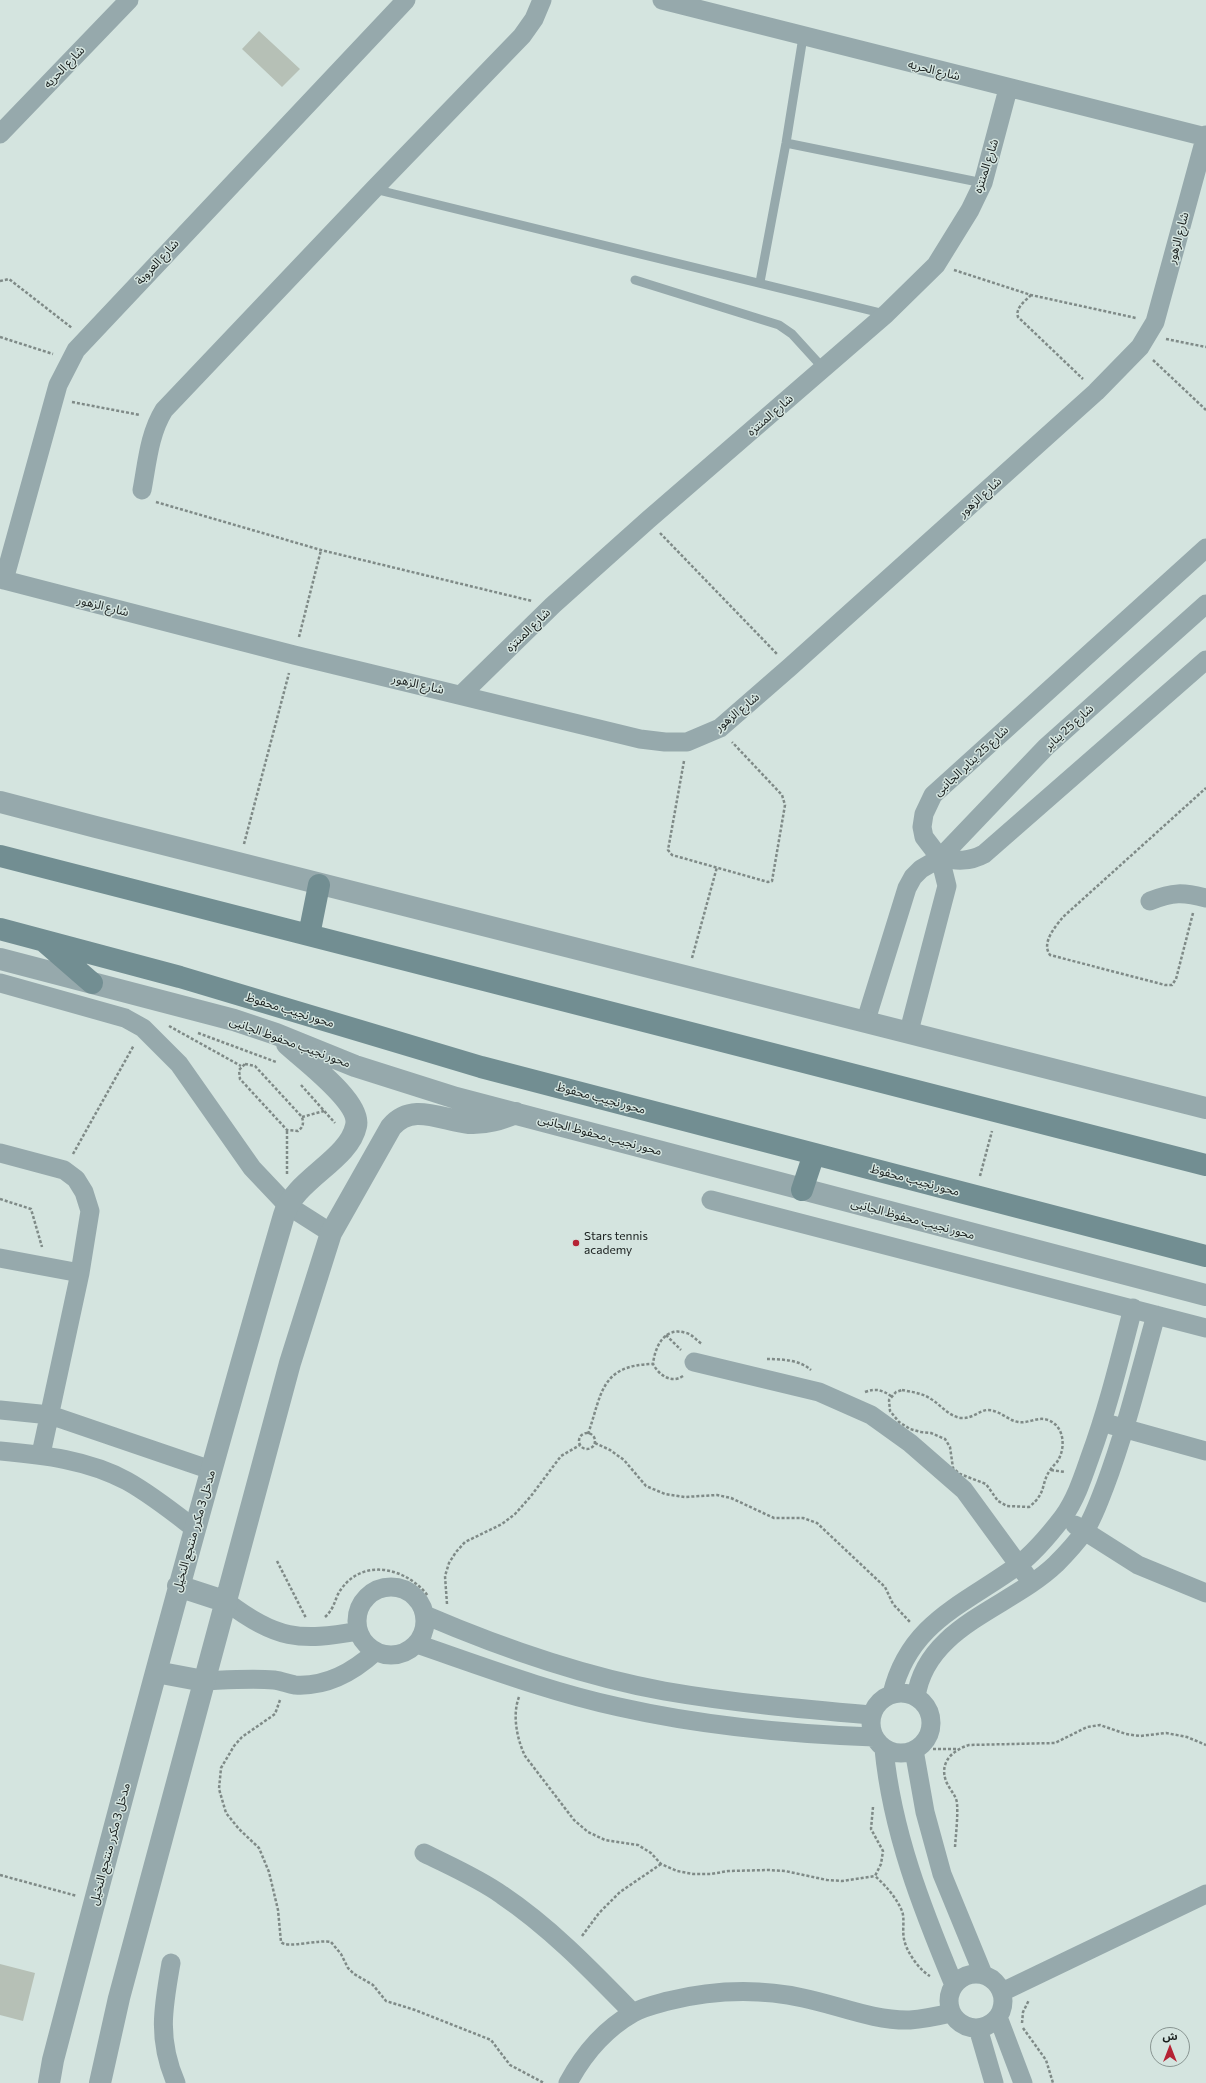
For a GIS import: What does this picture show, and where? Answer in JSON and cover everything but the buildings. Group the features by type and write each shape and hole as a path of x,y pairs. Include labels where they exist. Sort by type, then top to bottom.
{"main road":[{"path":"0,856 1206,1165"},
{"path":"309,935 320,885"},
{"name":"محور نجيب محفوظ","path":"0,929 180,977 481,1067 1206,1256"},
{"path":"42,940 92,983"},
{"path":"802,1190 814,1154"}],"street":[{"name":"شارع الحريه","path":"0,134 129,0"},
{"name":"شارع العروبة","path":"2,580 54,399 70,359 85,339 406,0"},
{"path":"142,490 152,438 164,410 522,36 534,19 542,0"},
{"name":"شارع الحريه","path":"662,0 1008,89 1206,136"},
{"name":"شارع المنتزه","path":"462,694 553,606 648,520 886,314 936,265 970,210 983,183 1008,89"},
{"name":"شارع الزهور","path":"2,580 294,655 462,694 640,739 665,742 687,742 720,728 790,667 1096,392 1148,335 1206,136"},
{"name":"شارع 25 يناير الجانبى","path":"940,858 924,837 922,827 924,814 933,795 1206,548"},
{"name":"شارع 25 يناير","path":"866,1020 907,888 912,877 921,869 940,858 1046,748 1205,606"},
{"path":"908,1031 947,886 940,858 964,862 984,854 1206,660"},
{"path":"0,802 320,885 866,1020 1206,1108"},
{"path":"1150,901 1168,894 1187,892 1202,897"},
{"name":"محور نجيب محفوظ الجانبى","path":"0,959 234,1020 276,1034 355,1066 405,1083 802,1190 1206,1295"},
{"path":"0,983 125,1018 143,1028 179,1064 252,1168 287,1205 331,1233"},
{"name":"مدخل 3 مكرر منتجع النخيل","path":"49,2083 53,2060 178,1586 287,1205 350,1139 356,1126 357,1116 342,1094 276,1034"},
{"path":"100,2083 119,1998 204,1681 227,1602 290,1363 331,1233 391,1127 403,1116 415,1113 479,1123 504,1118 516,1113"},
{"path":"0,1153 64,1170 76,1179 84,1192 90,1211 80,1273 41,1454"},
{"path":"711,1200 1206,1328"},
{"path":"0,1258 80,1273"},
{"path":"892,1694 896,1676 903,1661 922,1634 936,1621 1018,1565 1041,1543 1063,1516 1081,1482 1103,1423 1133,1308"},
{"path":"916,1697 918,1682 925,1667 948,1638 1032,1584 1056,1564 1084,1532 1111,1469 1124,1429 1156,1315"},
{"path":"694,1362 819,1392 871,1415 910,1443 964,1490 1032,1584"},
{"path":"0,1410 50,1416 211,1470"},
{"path":"1103,1423 1206,1451"},
{"path":"0,1451 41,1454 74,1461 126,1481 148,1494 195,1529"},
{"path":"1063,1516 1084,1532 1138,1565 1206,1593"},
{"path":"178,1586 227,1602 243,1614 271,1629 290,1636 330,1636 358,1631"},
{"path":"389,1586 402,1588 413,1594 421,1604 425,1615 425,1626 417,1644 408,1651 398,1655 386,1655 376,1652 362,1640 358,1631 356,1618 360,1606 367,1596 377,1589 389,1586"},
{"path":"425,1615 443,1620 528,1655 603,1677 664,1691 788,1708 871,1715"},
{"path":"417,1644 526,1682 618,1707 712,1725 818,1734 879,1743 894,1752 904,1753 920,1745 931,1729 931,1717 926,1705 916,1697 904,1693 892,1694 883,1698 871,1715 871,1730 879,1743 895,1816 909,1870 929,1926 954,1985"},
{"path":"156,1672 204,1681 276,1680 295,1685 312,1684 343,1676 359,1666 376,1652"},
{"path":"920,1745 925,1812 942,1874 983,1974"},
{"path":"424,1853 501,1894 534,1918 570,1950 634,2013"},
{"path":"1002,1992 1206,1894"},
{"path":"171,1963 163,2008 162,2027 167,2057 176,2083"},
{"path":"972,1974 983,1974 995,1981 1002,1992 1003,2005 998,2018 992,2023 978,2028 967,2026 958,2021 952,2013 949,2004 949,1995 954,1985 962,1977 972,1974"},
{"path":"568,2083 577,2066 605,2034 634,2013 693,1995 727,1991 761,1992 803,1998 885,2018 909,2020 952,2013"},
{"path":"998,2018 1023,2083"},
{"path":"978,2028 994,2083"}],"lane":[{"path":"760,282 786,143 803,37"},
{"path":"786,143 983,183"},
{"path":"374,189 760,282 886,314"},
{"path":"635,280 779,326 792,334 823,368"}],"path":[{"path":"936,265 1031,295 1148,335 1206,347"},
{"path":"0,281 9,279 85,339"},
{"path":"1031,295 1018,309 1018,317 1096,392"},
{"path":"1148,335 1206,410"},
{"path":"0,336 70,359"},
{"path":"54,399 159,419"},
{"path":"142,490 146,500 321,550 553,606"},
{"path":"648,520 790,667"},
{"path":"238,864 321,550"},
{"path":"687,742 668,850 672,855 768,882 772,881 785,805 782,795 720,728"},
{"path":"1202,897 1176,979 1172,985 1165,985 1050,955 1047,952 1046,947 1051,932 1063,917 1206,788"},
{"path":"687,976 717,867"},
{"path":"168,1026 241,1066 245,1064 255,1066 302,1117 302,1128 298,1131 288,1130 240,1079 238,1075 241,1066"},
{"path":"302,1117 324,1111"},
{"path":"976,1196 997,1111"},
{"path":"287,1175 288,1130"},
{"path":"0,1199 31,1209 47,1266"},
{"path":"580,1445 581,1437 588,1434 595,1414 597,1401 609,1380 629,1367 653,1364"},
{"path":"907,1391 924,1395 949,1414 962,1418 974,1416 985,1410 998,1411 1016,1422 1027,1423 1038,1419 1048,1420 1057,1426 1063,1437 1062,1451 1057,1462 1050,1469 1044,1489 1038,1501 1029,1508 1007,1506 998,1501 986,1484 960,1474 953,1468 950,1447 945,1439 932,1433 910,1429 899,1422 890,1411 888,1400 891,1396 896,1392 907,1391"},
{"path":"580,1445 582,1448 590,1449 594,1443 594,1438 588,1434"},
{"path":"594,1443 610,1450 624,1460 646,1486 665,1494 686,1497 717,1495 731,1498 774,1518 803,1518 817,1523 885,1587 893,1604 922,1634"},
{"path":"322,1619 332,1611 341,1588 350,1580 361,1574 386,1570 404,1575 420,1585 437,1615 443,1620 448,1607 445,1596 445,1576 449,1563 456,1552 465,1542 502,1524 515,1514 531,1496 561,1456 580,1445"},
{"path":"277,1560 308,1622 293,1626 290,1636"},
{"path":"276,1680 280,1700 276,1714 242,1737 234,1746 221,1768 219,1789 226,1813 239,1829 259,1848 269,1872 278,1910 281,1942 286,1945 320,1941 332,1942 341,1954 348,1968 354,1974 373,1985 386,2001 415,2010 491,2040 510,2065 544,2083"},
{"path":"526,1682 516,1706 520,1744 525,1756 574,1820 588,1832 605,1840 638,1845 651,1853 661,1864 677,1871 694,1874 768,1870 785,1871 827,1880 842,1881 875,1876"},
{"path":"920,1745 930,1749 944,1750 969,1745 1055,1743 1087,1727 1100,1725 1126,1734 1140,1736 1166,1733 1187,1737 1206,1745"},
{"path":"953,1851 957,1802 946,1781 944,1769 948,1759 957,1748"},
{"path":"570,1950 599,1913 620,1892 661,1864"},
{"path":"0,1876 95,1901"},
{"path":"1042,1974 1021,2019 1023,2027 1046,2060 1053,2083"}],"place":[{"name":"Stars tennis academy","path":"576,1243"}]}
